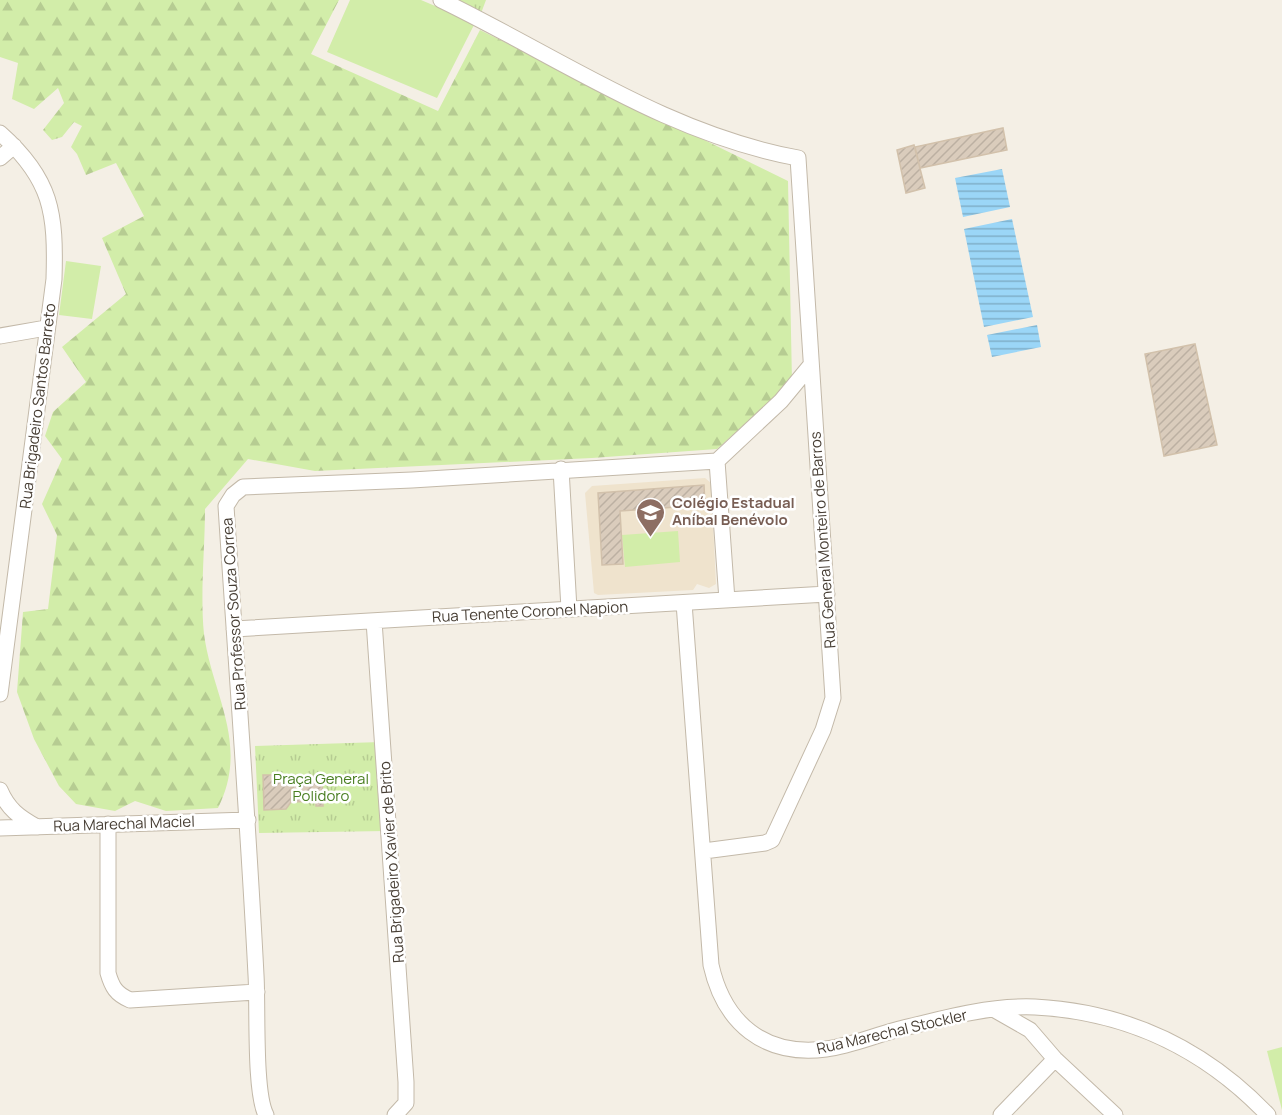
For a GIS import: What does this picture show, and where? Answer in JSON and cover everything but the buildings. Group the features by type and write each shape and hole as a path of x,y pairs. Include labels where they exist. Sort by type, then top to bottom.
{"street":[{"name":"Rua General Monteiro de Barros","path":"441,0 607,89 690,127 798,158 833,698 823,730 777,833 765,843 704,852"},
{"name":"Rua Brigadeiro Santos Barreto","path":"0,133 33,166 50,202 55,245 54,279 0,694"},
{"path":"0,158 14,146"},
{"path":"0,336 46,328"},
{"path":"727,600 717,461 781,401 810,366"},
{"name":"Rua Professor Souza Correa","path":"265,1114 260,1099 248,820 226,506 233,495 243,487 412,480 717,461"},
{"path":"561,469 568,609"},
{"name":"Rua Tenente Coronel Napion","path":"234,629 826,594"},
{"name":"Rua Marechal Stockler","path":"684,603 711,965 716,986 734,1018 761,1039 787,1048 827,1049 894,1031 995,1010 1044,1008 1099,1014 1133,1024 1195,1055 1223,1073 1268,1115"},
{"name":"Rua Brigadeiro Xavier de Brito","path":"374,621 406,1103 395,1115"},
{"path":"0,790 6,805 37,827"},
{"name":"Rua Marechal Maciel","path":"0,828 248,820"},
{"path":"108,824 108,973 112,986 119,995 130,1000 257,992"},
{"path":"1030,1030 1036,1015 1044,1008"},
{"path":"995,1010 1030,1030 1054,1059 1115,1115"},
{"path":"1001,1115 1054,1059"}],"shaded area":[{"name":"Colégio Estadual Aníbal Benévolo","path":"705,478 711,483 716,584 709,588 697,584 693,590 598,595 594,593 585,493 592,486"}],"green space":[{"path":"0,0 339,0 311,54 438,111 480,30 788,181 792,382 717,449 592,458 315,471 248,459 205,509 204,634 230,741 227,785 218,808 166,811 135,801 115,811 76,804 59,786 34,739 17,692 23,612 48,609 57,535 42,504 62,459 45,436 53,412 86,382 62,347 126,294 102,238 144,216 116,163 86,175 77,154 71,147 82,126 74,122 62,137 52,140 43,130 64,103 58,88 34,109 12,99 18,63 0,57"},
{"path":"350,0 421,0 475,23 437,98 327,52"},
{"path":"446,0 486,0 480,16"},
{"path":"66,261 101,266 92,319 59,315"},
{"path":"678,531 680,562 625,567 622,535"},
{"name":"Praça General Polidoro","path":"381,742 386,831 259,833 255,746"},
{"path":"1282,1047 1282,1110 1267,1051"}],"water":[{"path":"1002,169 1010,207 963,217 955,178"},
{"path":"1012,219 1033,317 984,327 964,229"},
{"path":"1037,325 1041,347 992,357 987,335"}],"place":[{"name":"Colégio Estadual Aníbal Benévolo","path":"651,538"}]}
